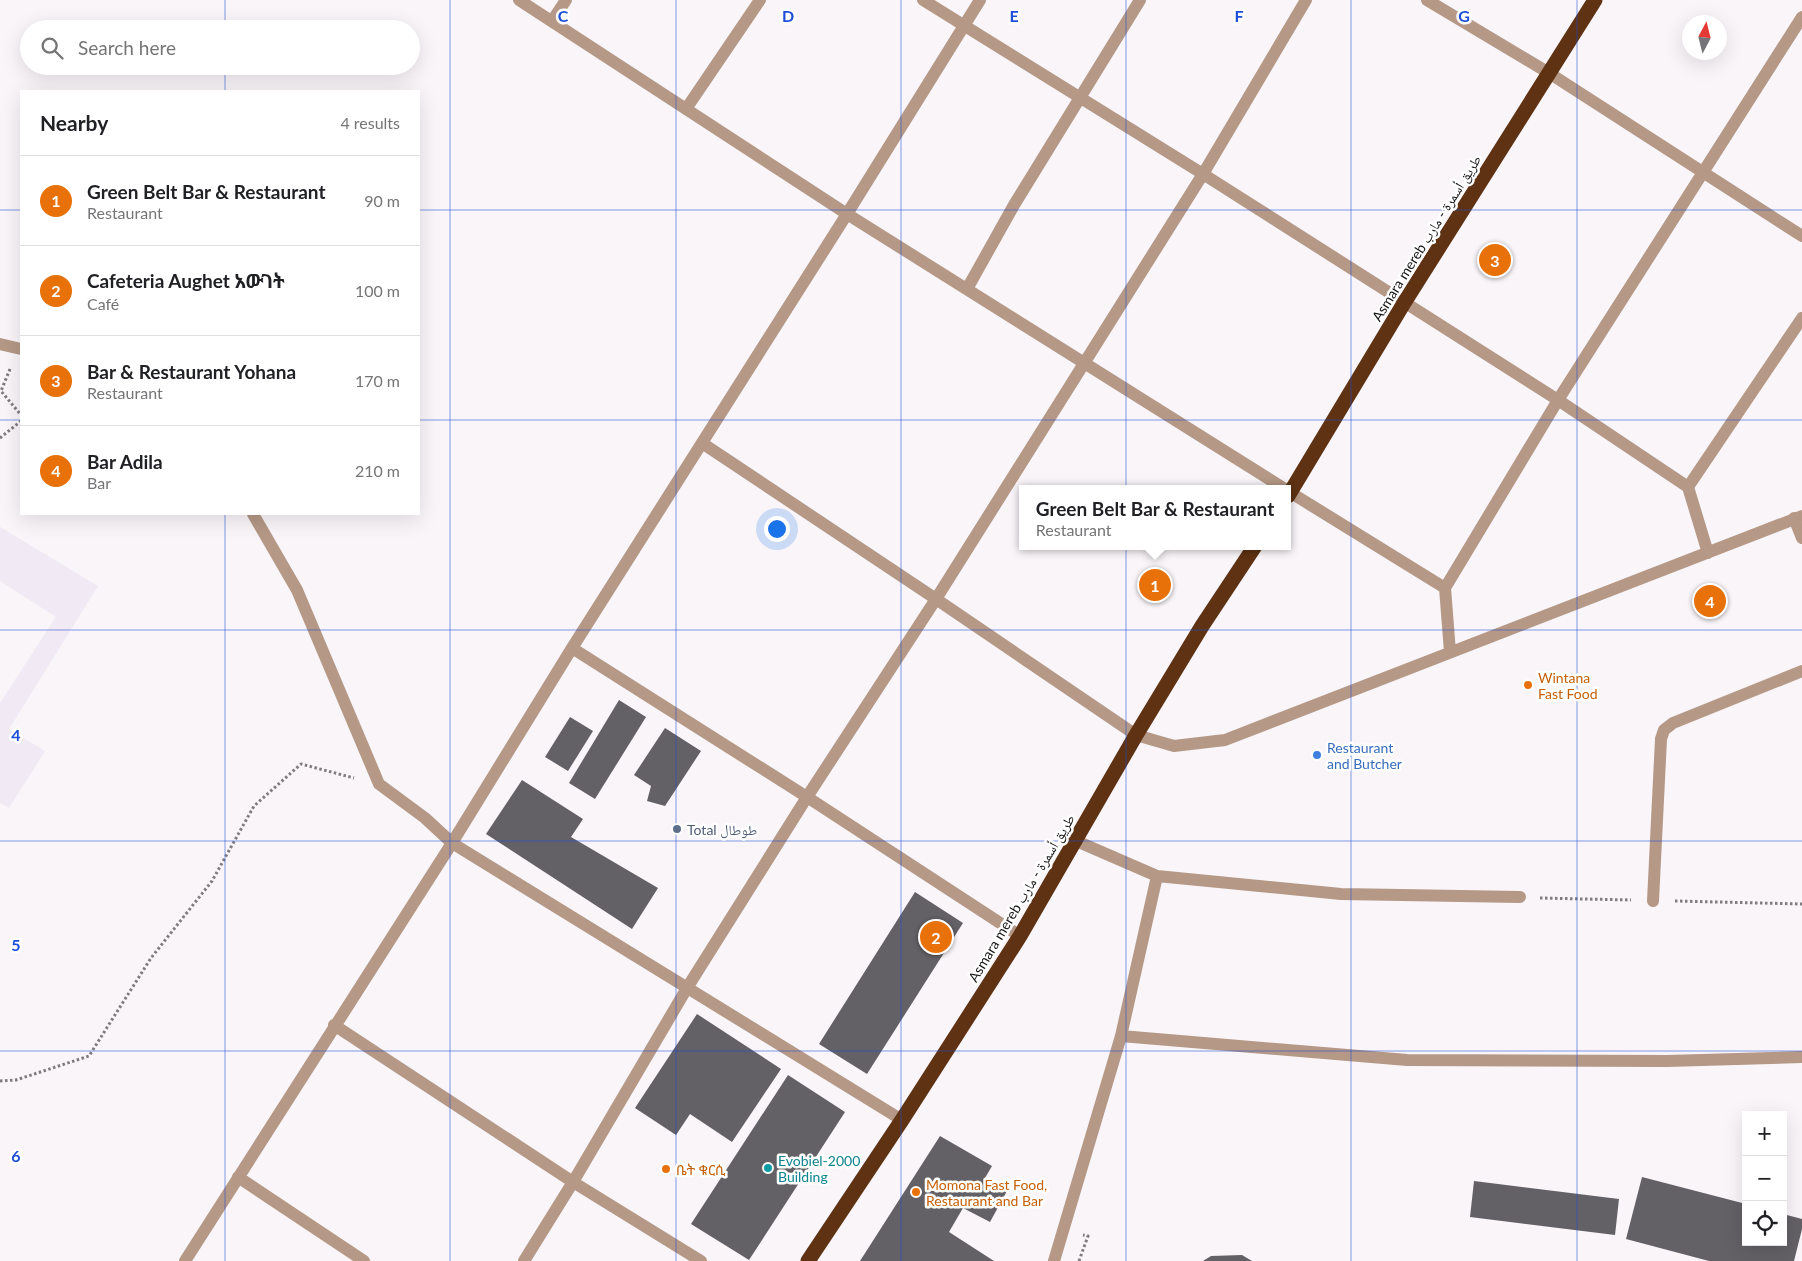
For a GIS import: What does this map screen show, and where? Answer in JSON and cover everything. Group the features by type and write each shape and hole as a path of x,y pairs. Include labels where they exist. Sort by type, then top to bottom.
{"highway":[{"name":"Asmara mereb طريق أسمرة - مارب","path":"1291,486 1595,0"},
{"name":"Asmara mereb طريق أسمرة - مارب","path":"808,1261 902,1120 1020,936 1136,735 1202,626 1251,550"}],"street":[{"path":"519,0 846,214 1276,485"},
{"path":"552,21 566,0"},
{"path":"686,109 760,0"},
{"path":"923,0 1203,174 1558,400 1688,487 1708,553"},
{"path":"185,1261 452,843 572,648 980,0"},
{"path":"967,289 1014,205 1081,99 1140,0"},
{"path":"524,1261 574,1182 687,988 1085,363 1203,174 1306,0"},
{"path":"1427,0 1549,73 1802,236"},
{"path":"1450,652 1445,588 1558,400 1802,17"},
{"path":"1688,487 1802,318"},
{"path":"0,344 20,348"},
{"path":"702,443 1136,735 1174,746 1225,740 1798,517 1802,538"},
{"path":"1291,494 1445,588"},
{"path":"254,515 297,590 378,784 425,818 452,843 902,1120"},
{"path":"572,648 807,797 1020,936"},
{"path":"1653,901 1661,739 1664,730 1673,723 1802,671"},
{"path":"1074,840 1157,876 1341,894 1520,897"},
{"path":"1054,1261 1121,1036 1157,876"},
{"path":"334,1025 574,1182 701,1261"},
{"path":"1121,1036 1407,1060 1667,1061 1802,1057"},
{"path":"238,1177 364,1261"}],"path":[{"path":"20,348 1,391 20,414"},
{"path":"0,438 20,422"},
{"path":"0,1081 16,1080 89,1056 151,958 212,881 254,806 301,764 378,784"}],"shaded area":[{"path":"0,527 98,586 9,729 45,751 9,808 0,803 0,703 56,617 0,581"}],"building":[{"path":"619,700 646,717 595,799 569,783"},
{"path":"570,717 593,731 568,771 545,757"},
{"path":"665,728 701,751 665,806 647,801 651,786 634,775"},
{"path":"522,780 583,819 571,837 658,888 632,929 486,834"},
{"path":"915,892 963,923 867,1074 819,1044"},
{"path":"697,1014 781,1069 732,1142 690,1114 676,1135 635,1108"},
{"name":"Evobiel-2000 Building","path":"788,1075 845,1112 749,1260 691,1224"},
{"path":"940,1136 992,1166 985,1178 1007,1191 990,1222 963,1208 949,1232 994,1261 860,1261"},
{"path":"1642,1177 1742,1203 1742,1246 1787,1246 1787,1215 1802,1219 1802,1229 1794,1261 1709,1261 1626,1239"},
{"path":"1474,1181 1619,1199 1615,1235 1470,1217"},
{"path":"1242,1255 1252,1261 1203,1261 1211,1256"}],"place":[{"name":"Bar & Restaurant Yohana","path":"1495,260"},
{"name":"Green Belt Bar & Restaurant","path":"1155,585"},
{"name":"Bar Adila","path":"1710,601"},
{"name":"Wintana Fast Food","path":"1528,685"},
{"name":"Restaurant and Butcher","path":"1317,755"},
{"name":"Total طوطال","path":"677,829"},
{"name":"Cafeteria Aughet አውገት","path":"936,937"},
{"name":"Evobiel-2000 Building","path":"768,1168"},
{"name":"ቤት ቁርሲ","path":"666,1169"},
{"name":"Momona Fast Food, Restaurant and Bar","path":"916,1192"}]}
